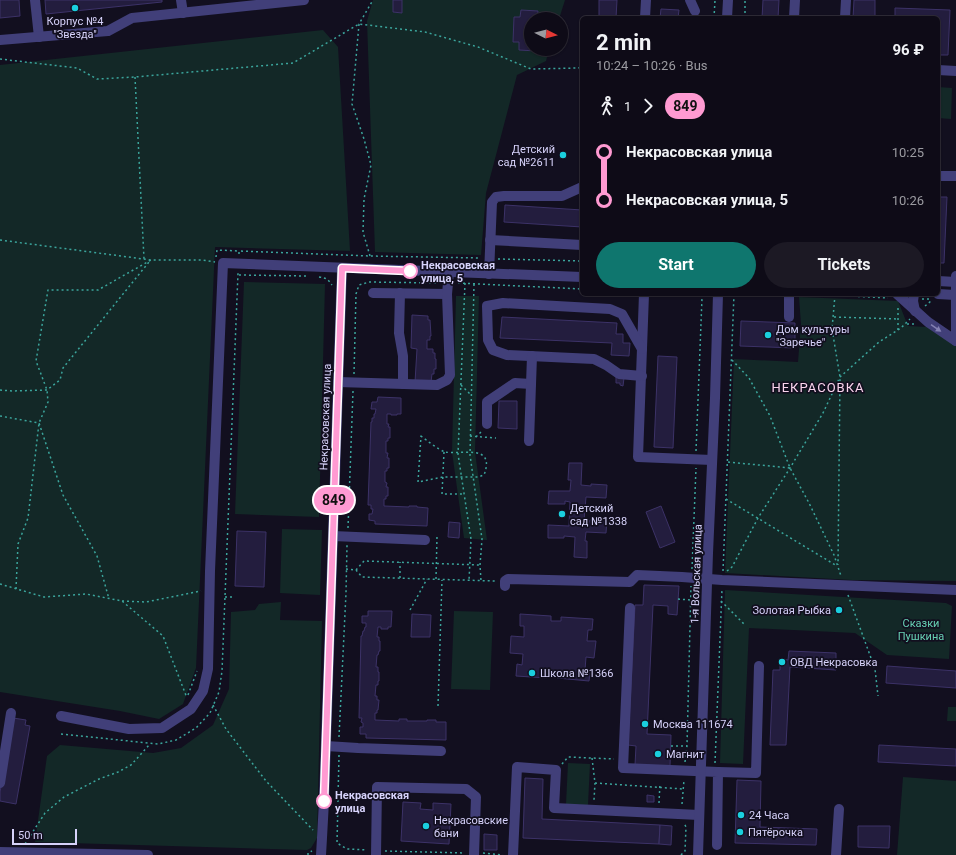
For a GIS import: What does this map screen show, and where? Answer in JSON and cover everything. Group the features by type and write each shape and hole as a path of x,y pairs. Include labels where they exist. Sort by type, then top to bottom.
{"street":[{"path":"35,0 39,37"},
{"path":"182,0 183,13"},
{"path":"0,40 108,31 132,18 304,0"},
{"path":"645,16 646,0"},
{"path":"690,0 695,11"},
{"path":"727,16 728,0"},
{"path":"794,16 795,0"},
{"path":"845,16 846,0"},
{"path":"940,70 956,71"},
{"path":"940,176 956,176"},
{"path":"489,274 492,202 496,197 562,196 580,188"},
{"path":"490,240 580,245"},
{"path":"60,716 129,729 162,728 191,709 203,691 208,669 223,264 580,277"},
{"name":"Некрасовская улица","path":"321,855 342,268"},
{"path":"338,382 437,385 447,380 450,375 447,294 449,272"},
{"path":"956,276 956,341"},
{"path":"940,282 956,282"},
{"path":"374,293 447,294"},
{"path":"400,293 399,333 403,356 403,384"},
{"path":"940,294 955,294"},
{"path":"644,296 638,457 712,460"},
{"name":"1-я Вольская улица","path":"698,855 718,296"},
{"path":"789,317 790,296"},
{"path":"894,296 956,341"},
{"path":"913,296 912,300 918,313 920,327"},
{"path":"642,349 622,314 610,309 503,303 488,306 488,340 493,350 507,355 594,359 619,374 642,376"},
{"path":"528,442 532,356"},
{"path":"484,428 487,402 515,383 531,384"},
{"path":"333,536 425,540"},
{"path":"505,584 508,579 630,582 637,575 956,590"},
{"path":"630,608 624,768 756,773 759,666"},
{"path":"0,783 11,713"},
{"path":"326,746 441,751"},
{"path":"513,855 517,767 556,770 554,808 699,815"},
{"path":"716,772 717,844"},
{"path":"376,853 377,787 466,789 476,797 474,854"},
{"path":"836,855 839,809"},
{"path":"0,852 148,855"}],"path":[{"path":"370,256 363,232 364,199 371,165 352,104 359,24 373,0"},
{"path":"714,16 715,0"},
{"path":"745,0 745,16"},
{"path":"0,59 77,68 97,79 292,63 359,24 425,32 478,47 531,69 580,68"},
{"path":"136,77 144,259"},
{"path":"0,240 151,260 202,260 216,262 216,250 370,256 580,261"},
{"path":"239,251 239,264"},
{"path":"0,390 47,390 60,380 63,368 151,260"},
{"path":"16,589 18,544 28,518 39,423 48,402 47,390 36,361 48,290 98,290 151,260"},
{"path":"238,275 312,277"},
{"path":"320,277 329,280 332,286"},
{"path":"504,855 376,853 347,849 337,843 339,747 346,593 356,294 359,285 369,282 464,283 580,289"},
{"path":"464,283 458,452 471,539 469,581"},
{"path":"474,284 470,452 482,539 480,565 481,581"},
{"path":"734,296 723,574 732,567 758,518 823,413 840,377 879,342 901,328 918,313"},
{"path":"835,296 832,329 840,377 838,567"},
{"path":"898,305 898,330"},
{"path":"833,317 898,319"},
{"path":"732,360 749,378 770,416 790,468 834,554 875,669 878,696"},
{"path":"461,385 471,395"},
{"path":"0,416 39,423"},
{"path":"39,423 64,495 97,556 109,599"},
{"path":"476,437 484,428"},
{"path":"421,436 444,452 479,453 486,458 487,466 484,475 478,477 443,477 418,482 421,436"},
{"path":"470,436 496,438"},
{"path":"444,452 442,494 464,494"},
{"path":"727,462 790,468"},
{"path":"726,499 838,567"},
{"path":"436,580 437,536"},
{"path":"356,570 364,561 480,565"},
{"path":"400,562 400,578"},
{"path":"346,569 356,570 362,576 481,581 505,584"},
{"path":"410,610 427,579"},
{"path":"438,706 442,580"},
{"path":"716,772 722,580"},
{"path":"0,584 44,597 86,594 122,601 146,602 210,589"},
{"path":"225,597 234,597"},
{"path":"678,599 691,600"},
{"path":"122,601 163,636 187,699 198,669"},
{"path":"721,601 745,625"},
{"path":"213,705 226,729 266,781 314,832"},
{"path":"24,846 45,813 64,797 99,779 118,772 131,764 150,744"},
{"path":"671,746 686,746"},
{"path":"556,770 568,758 624,760"},
{"path":"592,758 595,783 593,810"},
{"path":"595,783 683,789"},
{"path":"658,814 660,783"},
{"path":"681,855 685,851"}],"green space":[{"path":"373,0 565,0 561,12 524,12 524,56 547,56 546,61 517,75 486,193 481,255 375,252 367,21"},
{"path":"323,30 338,47 350,251 215,247 196,668 183,704 159,719 120,711 0,692 0,65"},
{"path":"940,87 952,88 951,119 940,118"},
{"path":"244,282 325,284 319,517 235,514"},
{"path":"456,296 479,296 475,452 487,540 464,538 452,452"},
{"path":"799,297 898,301 908,326 927,327 956,346 956,581 852,580 725,573 734,359 798,362 801,324"},
{"path":"282,529 322,530 320,595 280,593"},
{"name":"Сказки Пушкина","path":"725,590 946,603 952,606 949,659 887,655 855,633 749,628 743,764 720,763"},
{"path":"281,602 280,620 322,621 317,838 311,848 307,850 35,842 47,756 60,745 153,753 181,748 213,725 229,689 231,612 255,610 259,604"},
{"path":"454,611 493,612 490,690 451,689"},
{"path":"948,707 956,707 956,721 947,721"},
{"path":"568,763 590,764 588,805 566,804"},
{"path":"903,777 956,781 956,855 897,855"}],"building":[{"path":"0,0 19,0 20,16 0,18"},
{"name":"Корпус №4 \"Звезда\"","path":"45,0 162,0 162,2 46,14"},
{"path":"393,0 402,0 402,13 393,12"},
{"path":"599,0 617,0 616,16 599,16"},
{"path":"763,0 779,0 778,16 762,16"},
{"path":"854,0 875,0 875,16 853,16"},
{"path":"895,8 950,10 948,55 940,55 940,16 895,16"},
{"path":"661,9 679,10 678,16 660,16"},
{"path":"521,10 538,11 524,12 524,50 519,50 519,42 513,42 514,17 520,17"},
{"path":"940,197 947,197 944,263 940,263"},
{"path":"505,205 580,210 580,227 504,222"},
{"path":"412,315 428,316 428,320 430,320 431,336 430,340 427,340 427,349 433,349 436,359 436,369 434,369 434,374 432,374 431,382 415,382 417,349 411,348"},
{"path":"502,317 617,323 616,334 623,334 623,343 630,343 629,356 611,355 612,343 500,338"},
{"name":"Дом культуры \"Заречье\"","path":"741,321 795,323 795,348 740,346"},
{"path":"658,356 677,357 673,448 654,447"},
{"path":"616,377 624,378 623,386 620,385 620,383 616,383"},
{"path":"378,397 401,398 401,414 387,414 387,424 389,424 388,427 390,427 390,438 386,441 386,453 388,453 387,458 389,458 389,468 385,471 385,482 387,483 386,487 388,487 388,496 384,499 384,506 417,506 428,508 427,526 375,524 375,521 369,520 369,514 372,514 373,509 371,509 371,505 368,505 371,422 372,418 374,418 376,409 371,409 372,402 377,402"},
{"path":"499,401 517,401 517,429 498,428"},
{"path":"569,463 582,463 581,485 607,485 606,498 586,497 584,521 590,521 591,519 607,519 606,533 586,532 585,541 587,541 587,558 574,557 575,537 564,536 564,538 548,538 548,525 569,526 570,502 565,501 565,504 548,504 549,491 570,491 571,480 568,480"},
{"path":"661,506 675,542 660,548 646,512"},
{"path":"449,522 460,523 459,538 448,537"},
{"path":"237,531 266,532 264,587 235,586"},
{"path":"644,585 679,586 677,615 668,614 668,606 653,605 647,734 671,735 670,766 635,765 636,746 628,745 635,605 643,605"},
{"path":"368,611 392,611 391,627 388,627 388,629 381,629 381,627 378,627 377,637 379,637 380,641 380,651 377,655 376,667 378,667 379,681 378,685 376,685 375,696 377,696 377,700 379,700 378,710 377,713 375,713 375,720 399,721 399,719 407,719 407,721 436,720 436,722 446,722 446,740 366,738 366,734 360,734 360,727 363,727 363,723 361,722 362,718 359,718 361,636 366,627 366,623 362,623 362,616 368,616"},
{"path":"412,614 431,615 430,637 411,637"},
{"path":"520,614 551,616 551,621 561,621 561,617 593,619 592,630 588,630 587,641 596,641 594,658 586,657 585,670 590,670 589,681 557,678 557,674 547,674 547,678 516,676 517,664 522,665 523,654 510,653 511,636 524,637 524,626 520,626"},
{"path":"789,651 836,653 836,670 790,667 786,745 770,745 773,670 780,670 780,659 788,660"},
{"path":"887,666 956,671 956,688 886,683"},
{"path":"13,718 26,720 25,725 30,726 16,804 0,801 0,792"},
{"path":"879,745 956,749 956,766 878,762"},
{"path":"525,778 543,779 542,819 660,825 659,844 523,838"},
{"path":"737,780 761,781 760,827 817,829 816,845 735,843"},
{"path":"647,795 654,796 654,802 647,802"},
{"name":"Некрасовские бани","path":"403,802 421,803 420,809 433,810 433,803 451,804 449,844 401,841"},
{"path":"660,825 672,826 671,845 659,844"},
{"path":"858,826 890,826 889,848 858,847"},
{"path":"484,834 497,835 497,850 484,850"}],"bus line":[{"name":"849","path":"324,801 342,268 410,271"}],"place":[{"name":"Корпус №4 \"Звезда\"","path":"75,8"},
{"name":"Детский сад №2611","path":"563,155"},
{"name":"Некрасовская улица, 5","path":"410,271"},
{"name":"Дом культуры \"Заречье\"","path":"768,335"},
{"name":"Детский сад №1338","path":"562,514"},
{"name":"Золотая Рыбка","path":"839,610"},
{"name":"ОВД Некрасовка","path":"782,662"},
{"name":"Школа №1366","path":"532,673"},
{"name":"Москва 111674","path":"645,724"},
{"name":"Магнит","path":"658,754"},
{"name":"Некрасовская улица","path":"324,801"},
{"name":"24 Часа","path":"741,815"},
{"name":"Некрасовские бани","path":"426,826"},
{"name":"Пятёрочка","path":"740,832"}],"district":[{"name":"НЕКРАСОВКА","path":"818,387"}]}
